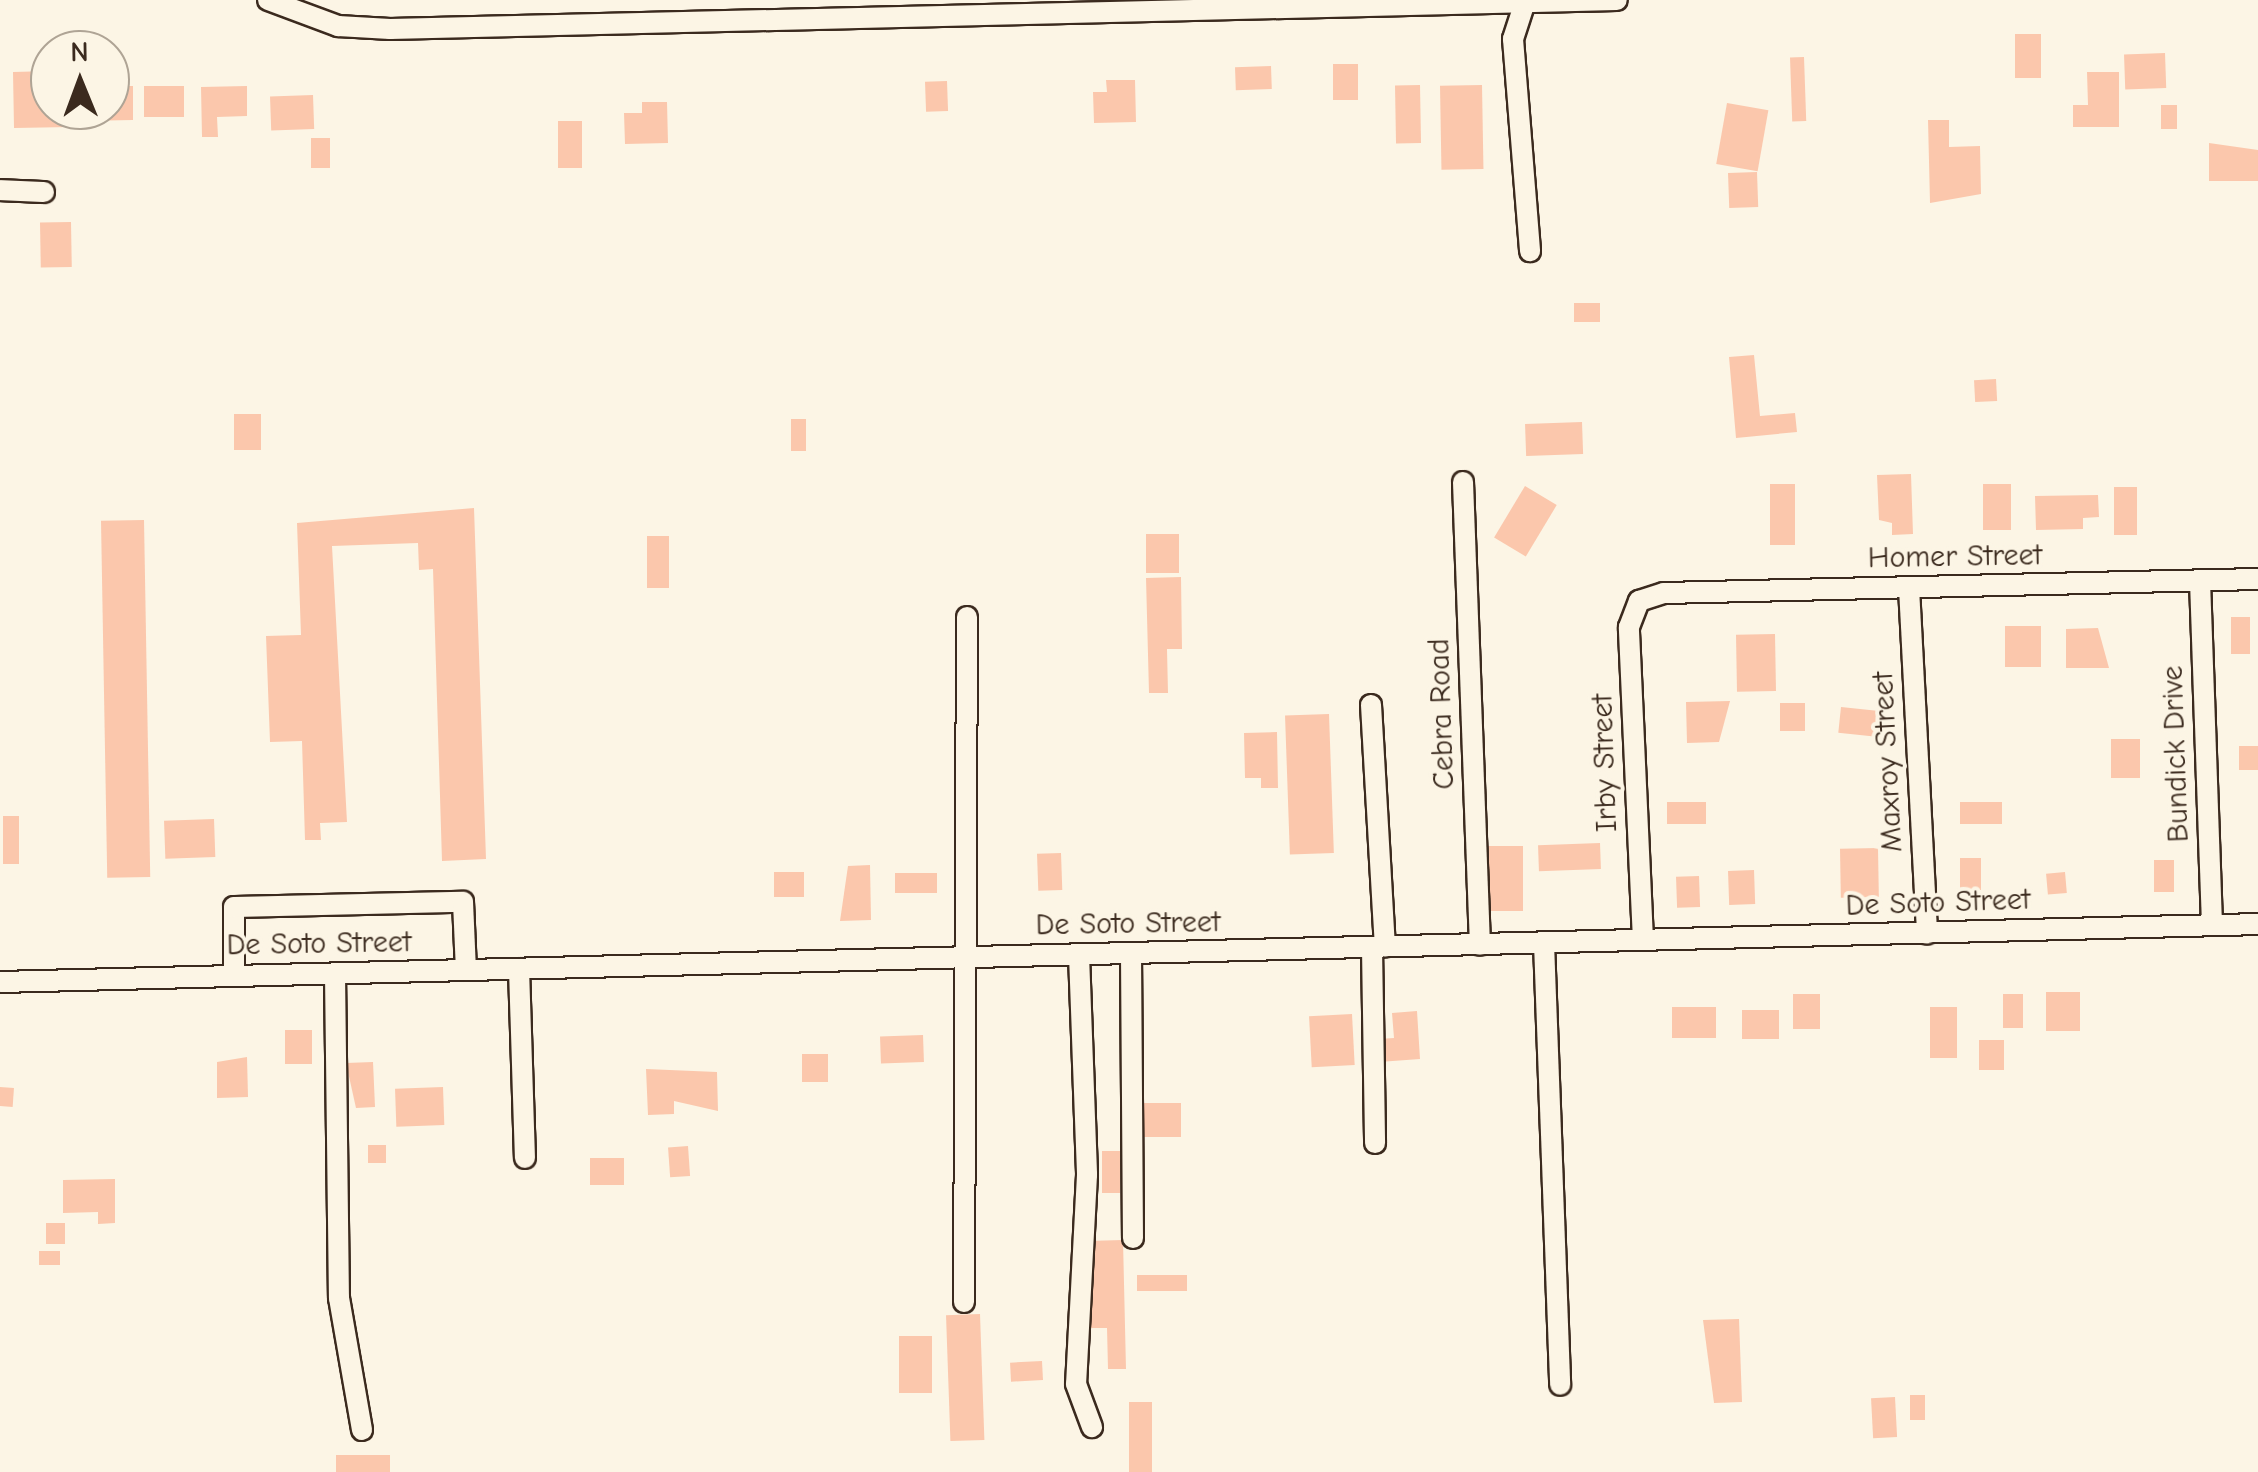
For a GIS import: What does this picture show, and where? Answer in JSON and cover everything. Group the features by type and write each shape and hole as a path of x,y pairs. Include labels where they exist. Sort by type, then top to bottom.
{"street":[{"path":"268,0 338,26 390,29 771,10 1618,0"},
{"path":"1525,2 1514,39 1530,250"},
{"path":"0,190 44,192"},
{"name":"Cebra Road","path":"1464,482 1480,945"},
{"name":"Homer Street","path":"1654,595 2258,579"},
{"name":"Bundick Drive","path":"2200,581 2212,925"},
{"name":"Maxroy Street","path":"1909,588 1927,934"},
{"name":"Irby Street","path":"1642,940 1630,627 1639,602 1654,595"},
{"path":"964,1302 971,958 968,618"},
{"path":"1371,704 1379,948 1375,1143"},
{"path":"234,976 234,908 463,902 466,970"},
{"name":"De Soto Street","path":"0,982 2258,924"},
{"path":"1544,943 1560,1385"},
{"path":"1131,954 1133,1238"},
{"path":"1079,955 1087,1175 1076,1384 1092,1427"},
{"path":"518,969 525,1158"},
{"path":"335,974 339,1298 362,1430"}],"building":[{"path":"2015,34 2041,34 2041,78 2015,78"},
{"path":"2165,53 2166,88 2125,89 2124,54"},
{"path":"1790,57 1804,57 1806,121 1792,121"},
{"path":"1333,64 1358,64 1358,100 1333,100"},
{"path":"1271,66 1272,89 1236,90 1235,67"},
{"path":"13,72 30,72 30,128 14,128"},
{"path":"2087,72 2119,72 2119,127 2073,127 2073,105 2088,105"},
{"path":"1106,80 1135,80 1136,122 1094,123 1093,92 1107,92"},
{"path":"947,81 948,111 926,112 925,82"},
{"path":"1395,85 1420,85 1421,143 1396,143"},
{"path":"1482,85 1483,169 1441,170 1440,86"},
{"path":"130,86 133,86 130,120"},
{"path":"144,86 184,86 184,117 144,117"},
{"path":"247,86 247,116 217,117 218,137 202,137 201,87"},
{"path":"313,95 314,129 271,130 270,97"},
{"path":"642,102 667,102 668,143 625,144 624,113 642,113"},
{"path":"1727,103 1768,110 1758,171 1716,164"},
{"path":"2161,105 2177,105 2177,129 2161,129"},
{"path":"1928,120 1949,120 1949,147 1980,146 1981,194 1930,203"},
{"path":"558,121 582,121 582,168 558,168"},
{"path":"311,138 330,138 330,168 311,168"},
{"path":"2209,143 2258,150 2258,181 2209,181"},
{"path":"1757,172 1758,207 1729,208 1728,173"},
{"path":"71,222 72,267 41,268 40,223"},
{"path":"1574,303 1600,303 1600,322 1574,322"},
{"path":"1754,355 1760,416 1795,413 1797,432 1736,438 1729,357"},
{"path":"1996,379 1997,401 1975,402 1974,380"},
{"path":"234,414 261,414 261,450 234,450"},
{"path":"791,419 806,419 806,451 791,451"},
{"path":"1582,422 1583,454 1526,456 1525,424"},
{"path":"1911,474 1913,534 1892,535 1892,523 1879,520 1877,475"},
{"path":"1770,484 1795,484 1795,545 1770,545"},
{"path":"1983,484 2011,484 2011,530 1983,530"},
{"path":"1525,486 1557,505 1526,556 1494,537"},
{"path":"2114,487 2137,487 2137,535 2114,535"},
{"path":"2098,495 2099,517 2083,518 2083,529 2036,530 2035,496"},
{"path":"474,508 486,859 442,861 433,569 419,570 418,543 332,546 347,822 320,823 321,840 305,840 302,741 270,742 266,636 301,635 297,523"},
{"path":"144,520 150,877 107,878 101,521"},
{"path":"1146,534 1179,534 1179,573 1146,573"},
{"path":"647,536 669,536 669,588 647,588"},
{"path":"1181,577 1182,649 1167,649 1168,693 1149,693 1146,578"},
{"path":"2231,617 2250,617 2250,654 2231,654"},
{"path":"2005,626 2041,626 2041,667 2005,667"},
{"path":"2098,628 2109,668 2066,668 2066,629"},
{"path":"1775,634 1776,691 1737,692 1736,635"},
{"path":"1730,701 1719,742 1687,743 1686,702"},
{"path":"1780,703 1805,703 1805,731 1780,731"},
{"path":"1841,707 1877,711 1874,737 1838,733"},
{"path":"1329,714 1334,853 1290,854 1285,716"},
{"path":"1277,732 1278,788 1261,788 1261,778 1245,778 1244,733"},
{"path":"2111,739 2140,739 2140,778 2111,778"},
{"path":"2239,746 2258,746 2258,770 2239,770"},
{"path":"1667,802 1706,802 1706,824 1667,824"},
{"path":"1960,802 2002,802 2002,824 1960,824"},
{"path":"3,816 19,816 19,864 3,864"},
{"path":"214,819 215,857 165,859 164,821"},
{"path":"1600,843 1601,869 1539,871 1538,845"},
{"path":"1488,846 1523,846 1523,911 1488,911"},
{"path":"1878,848 1879,897 1841,898 1840,849"},
{"path":"1061,853 1062,890 1038,891 1037,854"},
{"path":"1960,858 1981,858 1981,890 1960,890"},
{"path":"2154,860 2174,860 2174,892 2154,892"},
{"path":"870,865 871,920 840,921 848,866"},
{"path":"1754,870 1755,904 1729,905 1728,871"},
{"path":"774,872 804,872 804,897 774,897"},
{"path":"2065,872 2067,893 2048,895 2046,874"},
{"path":"895,873 937,873 937,893 895,893"},
{"path":"1699,876 1700,907 1677,908 1676,877"},
{"path":"2046,992 2080,992 2080,1031 2046,1031"},
{"path":"1793,994 1820,994 1820,1029 1793,1029"},
{"path":"2003,994 2023,994 2023,1028 2003,1028"},
{"path":"1672,1007 1716,1007 1716,1038 1672,1038"},
{"path":"1930,1007 1957,1007 1957,1058 1930,1058"},
{"path":"1742,1010 1779,1010 1779,1039 1742,1039"},
{"path":"1417,1011 1420,1059 1379,1062 1378,1039 1394,1038 1392,1013"},
{"path":"1352,1014 1355,1065 1312,1067 1309,1016"},
{"path":"285,1030 312,1030 312,1064 285,1064"},
{"path":"923,1035 924,1062 881,1063 880,1037"},
{"path":"1979,1040 2004,1040 2004,1070 1979,1070"},
{"path":"802,1054 828,1054 828,1082 802,1082"},
{"path":"247,1057 248,1097 217,1098 217,1062"},
{"path":"373,1062 375,1107 356,1108 346,1063"},
{"path":"646,1069 717,1072 718,1111 674,1101 674,1114 648,1115"},
{"path":"0,1087 14,1088 13,1107 0,1106"},
{"path":"443,1087 444,1125 396,1127 395,1089"},
{"path":"1131,1103 1181,1103 1181,1137 1131,1137"},
{"path":"368,1145 386,1145 386,1163 368,1163"},
{"path":"688,1146 690,1176 670,1177 668,1147"},
{"path":"1102,1151 1120,1151 1120,1193 1102,1193"},
{"path":"590,1158 624,1158 624,1185 590,1185"},
{"path":"115,1179 115,1223 98,1224 98,1212 63,1213 63,1180"},
{"path":"46,1223 65,1223 65,1244 46,1244"},
{"path":"1123,1240 1126,1369 1108,1369 1107,1328 1089,1328 1087,1241"},
{"path":"39,1251 60,1251 60,1265 39,1265"},
{"path":"1137,1275 1187,1275 1187,1291 1137,1291"},
{"path":"980,1314 984,1440 950,1441 946,1315"},
{"path":"1739,1319 1742,1402 1714,1403 1703,1320"},
{"path":"899,1336 932,1336 932,1393 899,1393"},
{"path":"1042,1361 1043,1380 1011,1382 1010,1363"},
{"path":"1910,1395 1925,1395 1925,1420 1910,1420"},
{"path":"1895,1397 1897,1437 1873,1438 1871,1398"},
{"path":"1129,1402 1152,1402 1152,1472 1129,1472"},
{"path":"336,1455 390,1455 390,1472 336,1472"}]}
